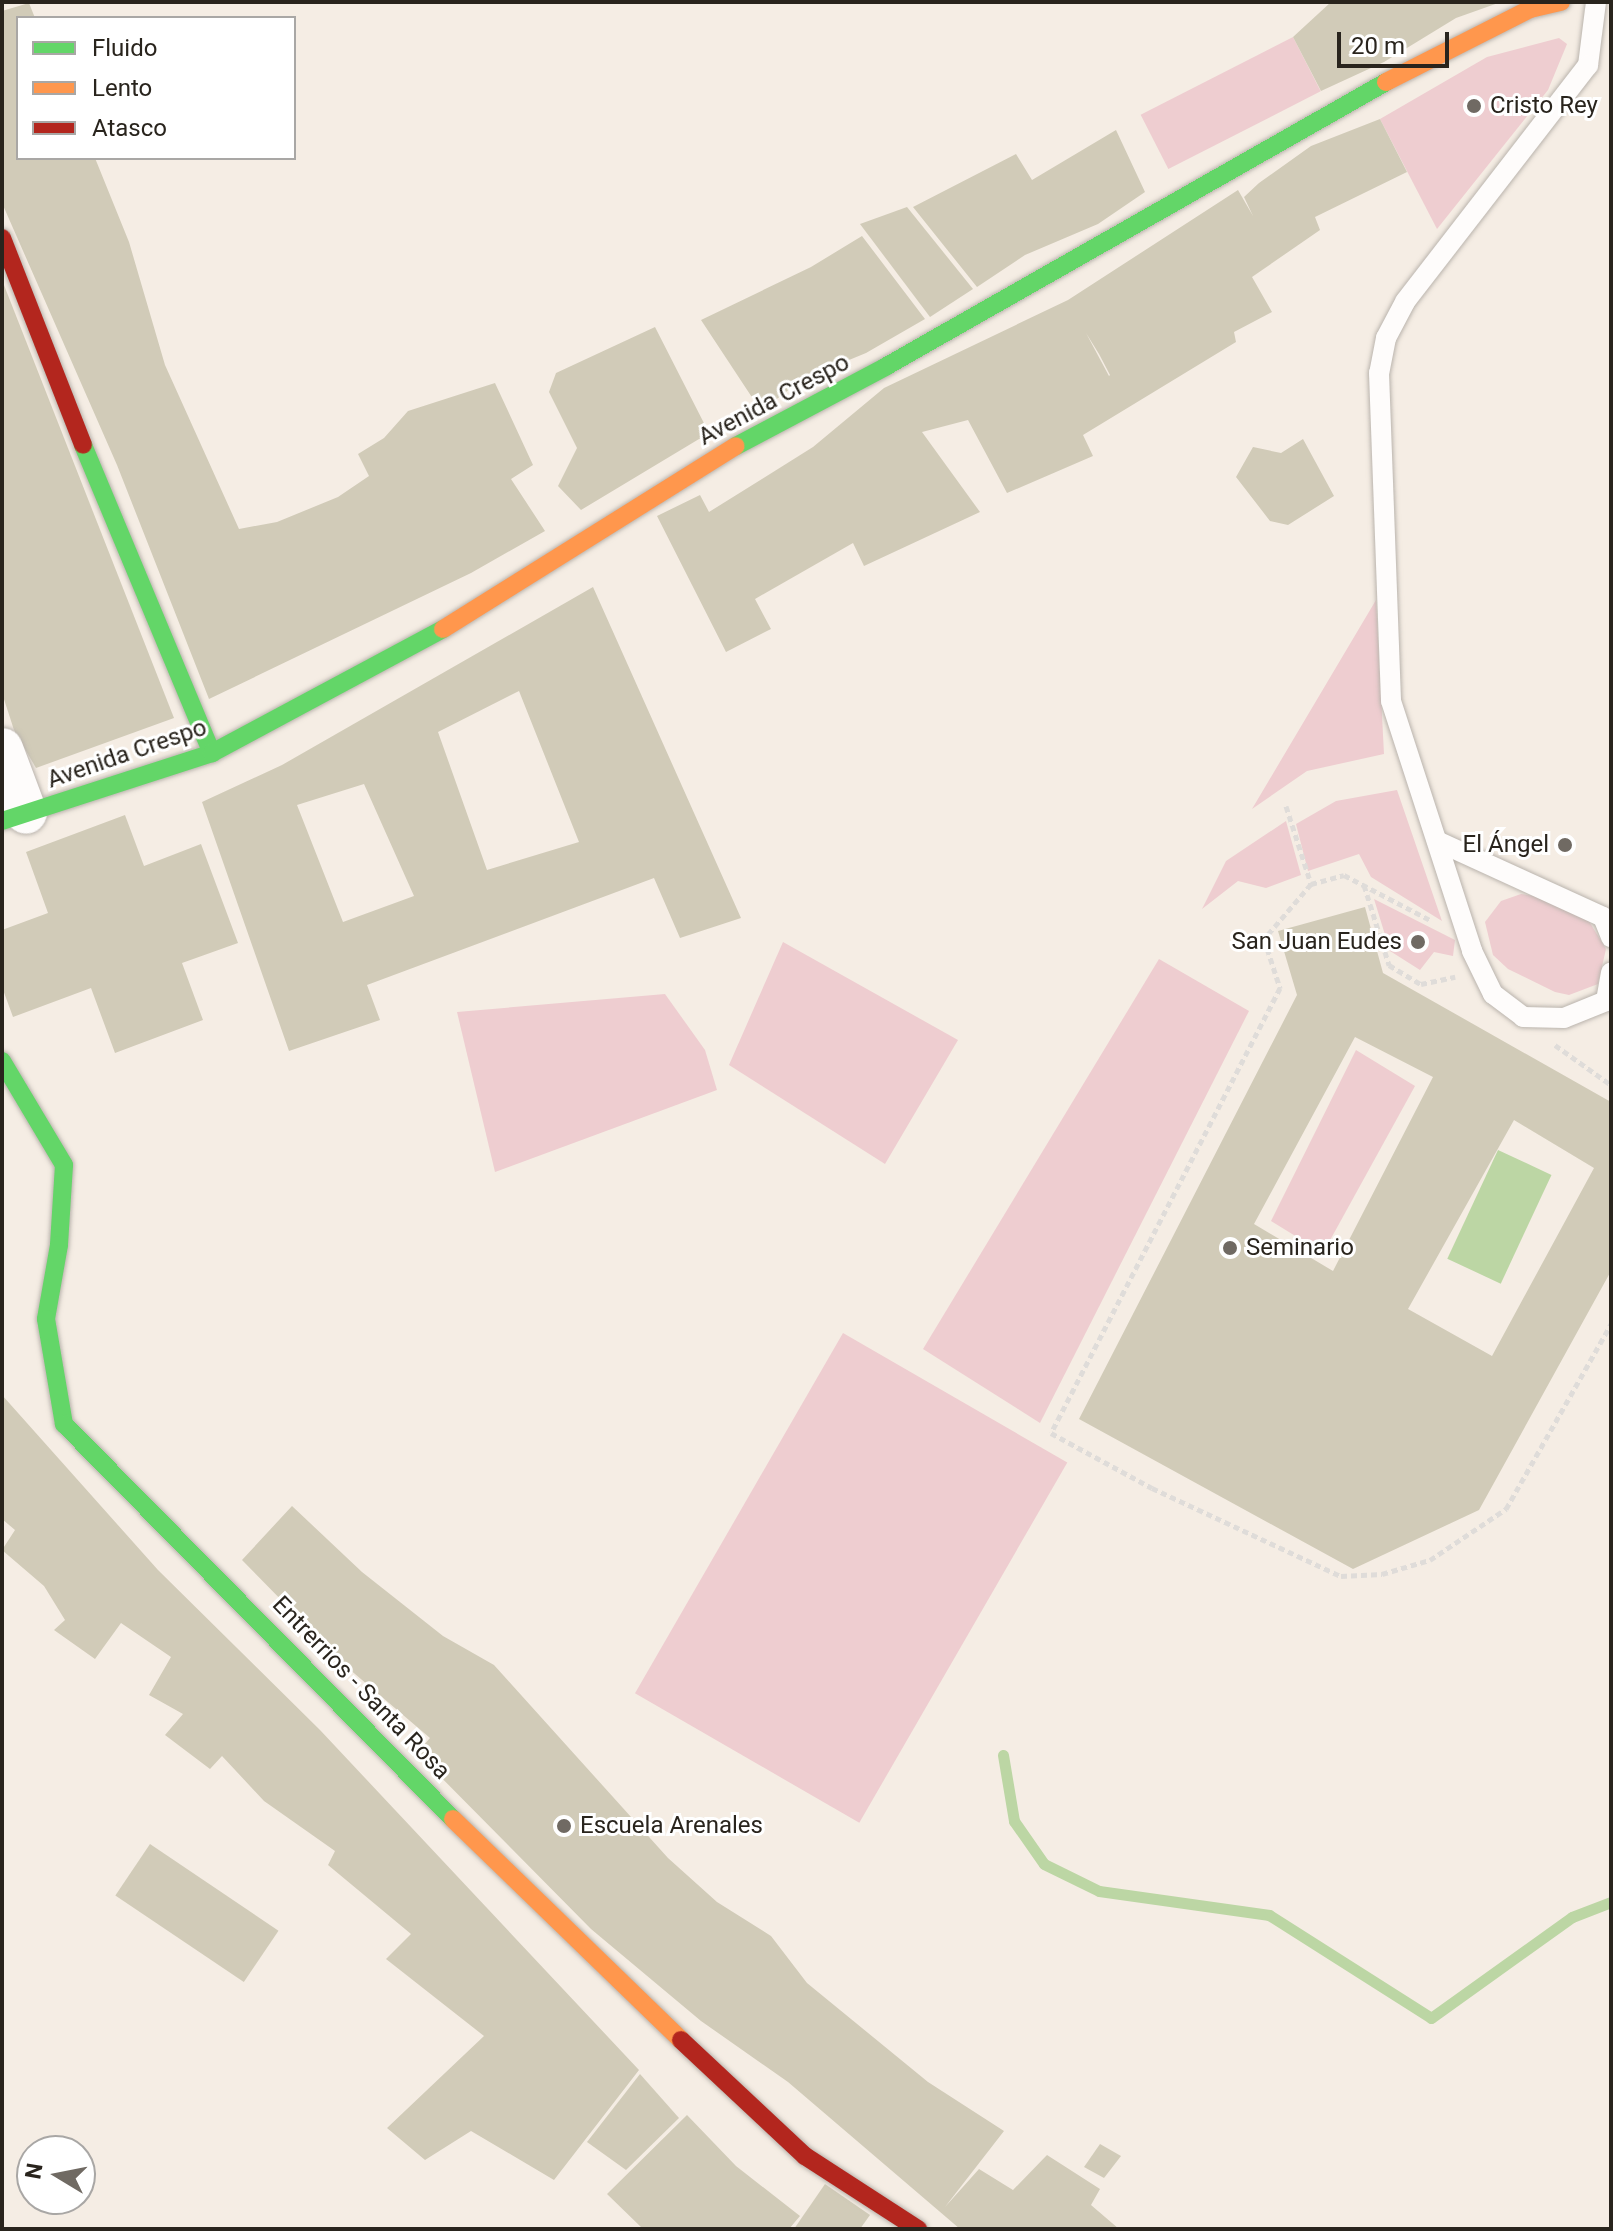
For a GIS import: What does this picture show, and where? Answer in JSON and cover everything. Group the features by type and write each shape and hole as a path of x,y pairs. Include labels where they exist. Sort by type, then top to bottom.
{"street":[{"name":"Avenida Crespo","path":"14,817 212,753 402,655 735,446 885,367 1432,56 1530,9 1561,2"},
{"path":"2,238 143,596 212,753"},
{"path":"2,749 14,817"},
{"name":"Entrerrios - Santa Rosa","path":"2,1061 64,1165 59,1245 46,1319 64,1424 556,1924 805,2156 918,2229"}],"lane":[{"path":"1596,2 1588,65 1405,302 1386,338 1379,373 1391,701 1468,940 1493,994 1523,1017 1564,1018 1606,1001 1611,972"},
{"path":"1437,841 1603,917 1611,937"}],"path":[{"path":"1286,806 1311,884"},
{"path":"1468,940 1344,875 1311,884 1264,939 1280,988 1051,1433 1152,1488 1341,1576 1382,1574 1430,1560 1506,1509 1611,1324"},
{"path":"1364,885 1389,965 1421,984 1455,977 1493,994"},
{"path":"1564,1018 1553,1049 1611,1085"}],"shaded area":[{"path":"1293,37 1321,91 1168,169 1141,115"},
{"path":"1559,38 1567,44 1548,90 1437,229 1380,119 1487,57"},
{"path":"1376,600 1384,754 1307,771 1252,809"},
{"path":"1397,790 1442,921 1371,877 1359,854 1308,871 1296,824 1336,801"},
{"path":"1286,821 1301,875 1266,888 1238,881 1202,909 1226,861"},
{"path":"1521,894 1541,897 1587,918 1606,949 1598,984 1569,995 1555,992 1508,969 1493,955 1485,922 1501,901"},
{"path":"1374,899 1455,940 1453,956 1434,952 1420,970 1390,951"},
{"path":"783,942 958,1040 885,1164 729,1065"},
{"path":"1159,959 1249,1011 1040,1423 923,1349"},
{"path":"665,994 705,1050 717,1090 495,1172 457,1012"},
{"path":"1356,1050 1415,1086 1323,1253 1271,1221"},
{"path":"1498,1150 1551,1175 1501,1284 1447,1259"},
{"path":"843,1333 1067,1462 859,1823 635,1693"}],"building":[{"path":"1331,2 1501,2 1456,18 1384,62 1321,91 1293,37"},
{"path":"29,3 34,16 16,16 16,160 96,160 129,242 165,365 239,529 277,522 338,497 369,476 358,454 384,438 408,411 495,383 533,465 511,479 545,531 471,573 209,699 117,465 2,203 2,11"},
{"path":"1380,119 1407,172 1315,217 1320,230 1252,277 1272,312 1234,332 1236,342 1083,435 1093,456 1007,493 968,420 922,432 980,512 864,566 853,543 755,599 771,629 726,652 657,516 700,495 709,512 813,447 884,388 1068,300 1238,190 1253,216 1244,197 1311,146","holes":["1086,333 1099,354 1109,376"]},
{"path":"1116,130 1145,192 1098,224 1025,255 977,287 913,207 1016,154 1032,180"},
{"path":"907,207 973,289 930,317 860,224"},
{"path":"862,236 925,319 866,353 803,379 761,411 701,320 811,267"},
{"path":"2,280 174,718 36,768 14,730 2,693"},
{"path":"655,327 709,433 581,510 558,486 577,448 549,392 556,373"},
{"path":"1303,439 1334,496 1288,525 1270,521 1236,477 1253,447 1281,453"},
{"path":"593,587 741,918 680,938 654,878 367,985 380,1020 289,1051 202,802 282,765","holes":["519,691 579,842 487,870 438,732","364,784 414,896 343,922 297,805"]},
{"path":"125,815 144,866 201,844 238,943 182,963 203,1020 115,1053 91,988 13,1017 2,987 2,930 48,913 26,852"},
{"name":"Seminario","path":"1365,907 1383,973 1611,1102 1611,1271 1479,1510 1353,1569 1079,1419 1297,995 1278,931","holes":["1355,1037 1433,1077 1333,1271 1254,1224","1514,1120 1594,1168 1492,1356 1408,1309"]},
{"path":"2,1395 158,1570 320,1730 639,2070 554,2180 471,2131 425,2160 387,2128 484,2036 386,1959 411,1934 328,1865 335,1851 264,1801 222,1756 210,1769 165,1735 183,1714 149,1695 171,1657 121,1623 95,1659 54,1630 65,1620 44,1586 2,1550 15,1530 2,1519"},
{"path":"292,1506 362,1572 443,1636 494,1665 668,1858 717,1902 771,1936 807,1983 928,2082 1004,2131 945,2207 979,2169 1013,2190 1047,2155 1100,2189 1091,2205 1119,2229 960,2229 788,2082 701,2021 591,1929 417,1753 430,1738 348,1668 242,1560"},
{"path":"150,1844 279,1931 244,1982 115,1895"},
{"path":"640,2074 679,2118 626,2170 587,2142"},
{"path":"687,2115 736,2166 800,2216 789,2229 643,2229 607,2194"},
{"path":"1100,2144 1121,2156 1104,2178 1084,2167"},
{"path":"825,2184 870,2215 860,2229 794,2229"}],"waterway":[{"path":"1003,1755 1014,1821 1044,1864 1099,1891 1269,1915 1431,2018 1572,1917 1611,1902"}],"traffic: fast":[{"path":"736,446 885,367 1386,82"},
{"path":"83,445 212,753"},
{"path":"2,821 212,753 443,629"},
{"path":"2,1061 64,1165 59,1245 46,1319 64,1424 453,1819"}],"traffic: slow":[{"path":"1386,82 1530,9 1561,2"},
{"path":"443,629 736,446"},
{"path":"453,1819 681,2040"}],"traffic: jam":[{"path":"2,238 83,445"},
{"path":"681,2040 805,2156 918,2229"}],"place":[{"name":"Cristo Rey","path":"1474,106"},
{"name":"El Ángel","path":"1565,845"},
{"name":"San Juan Eudes","path":"1418,942"},
{"name":"Seminario","path":"1230,1248"},
{"name":"Escuela Arenales","path":"564,1826"}]}
